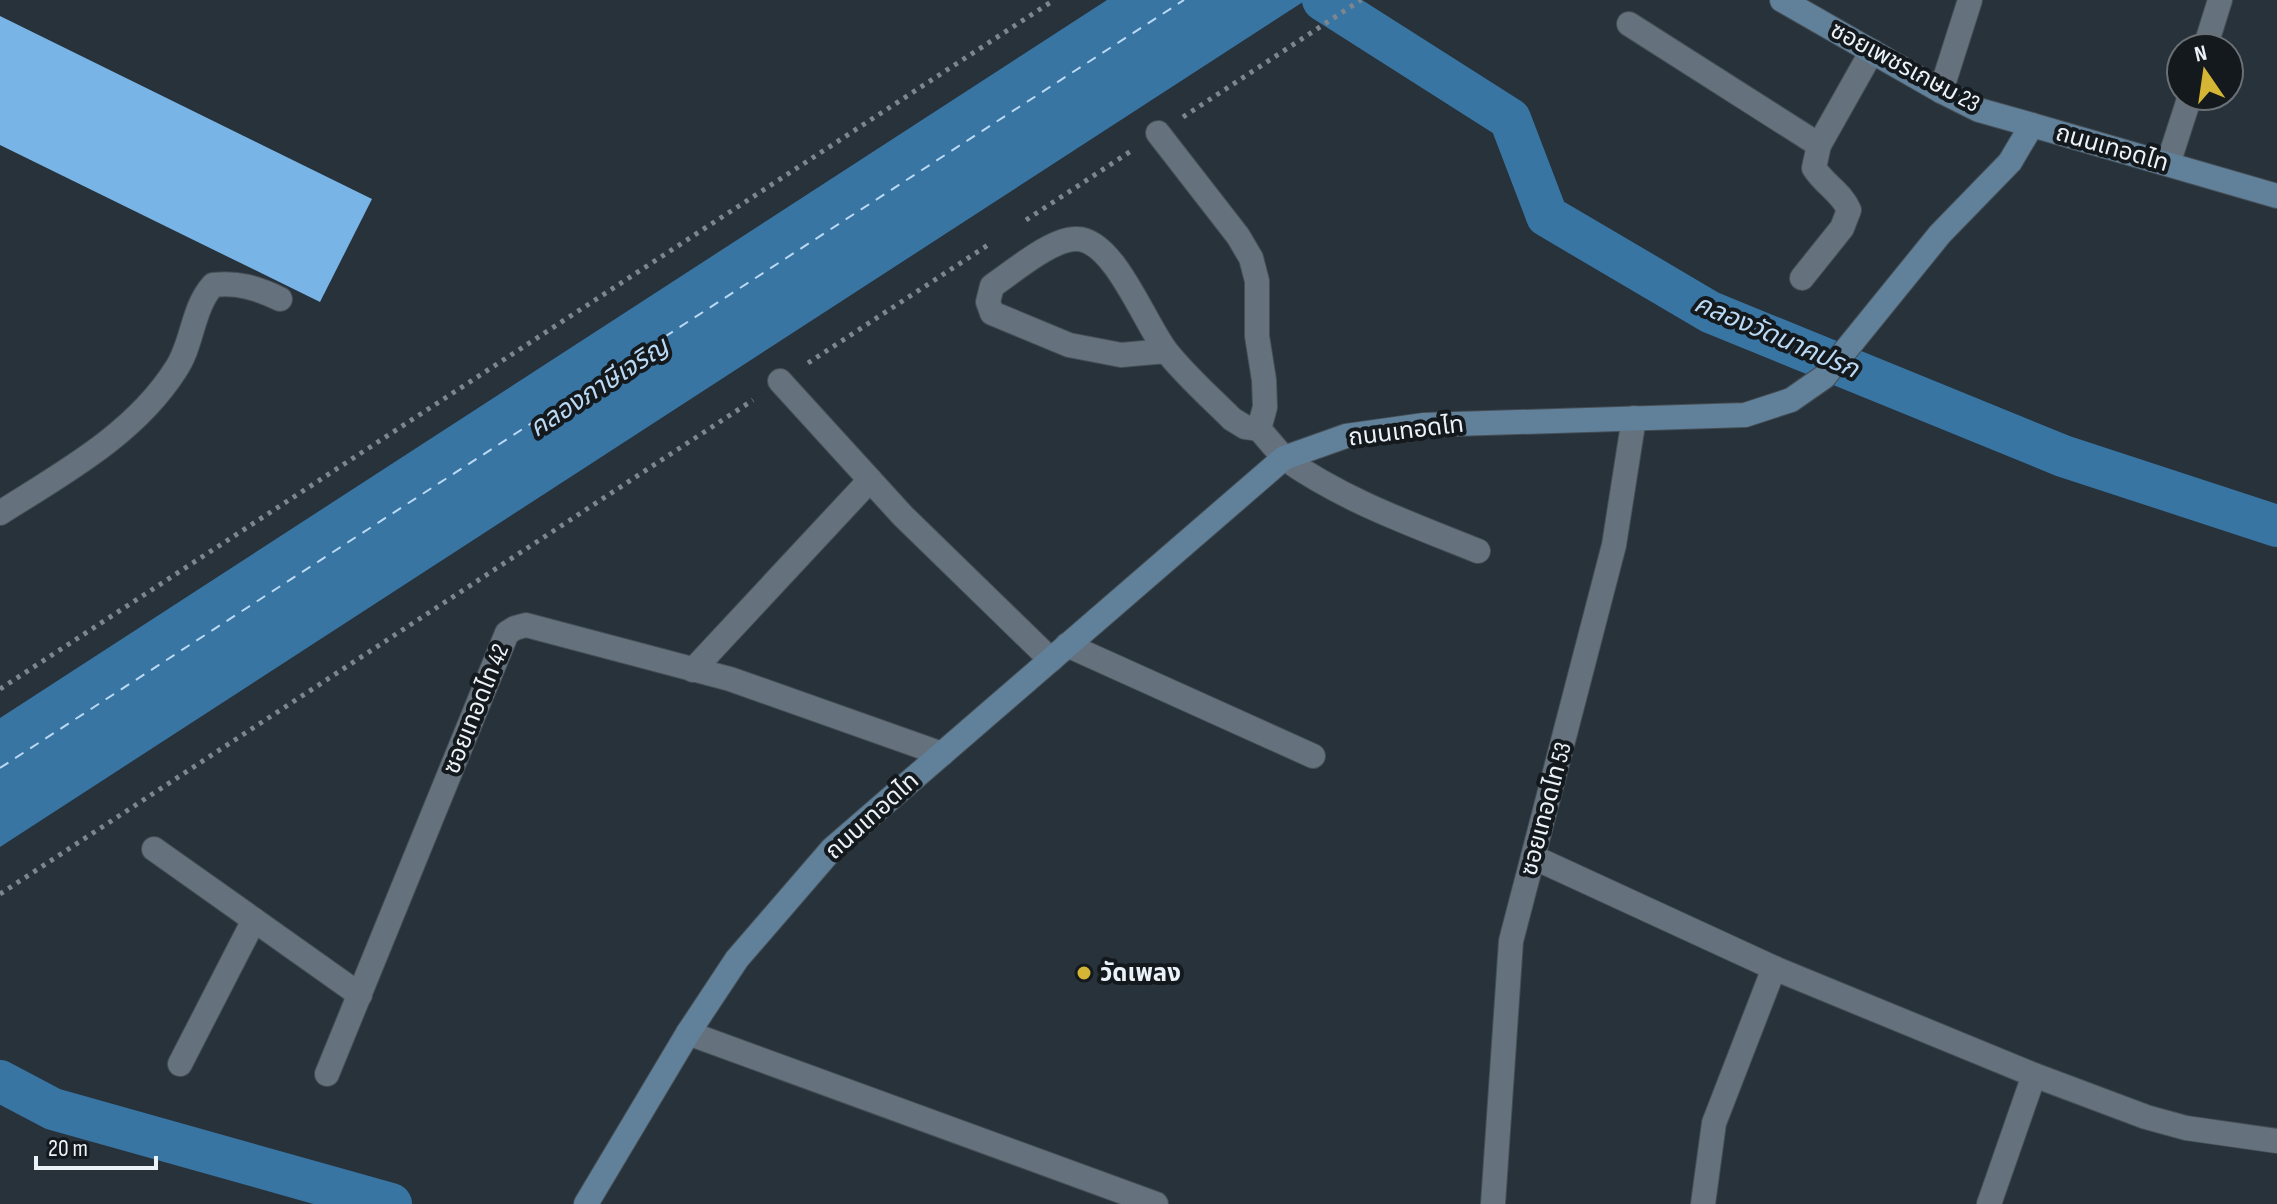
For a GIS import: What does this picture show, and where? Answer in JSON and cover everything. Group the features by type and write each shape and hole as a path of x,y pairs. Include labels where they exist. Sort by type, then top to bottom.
{"main road":[{"name":"ซอยเพชรเกษม 23","path":"1796,4 1941,91 1979,110 2032,125"},
{"name":"ถนนเทอดไท","path":"588,1201 688,1033 737,959 832,849 1284,458 1346,436 1424,425 1745,415 1791,400 1824,377 1940,234 2010,162 2032,125 2277,196"}],"street":[{"path":"1941,91 1970,0"},
{"path":"2210,32 2220,0"},
{"path":"1629,24 1819,145"},
{"path":"1802,278 1842,228 1849,210 1845,200 1820,178 1814,168 1819,145 1872,51"},
{"path":"2168,164 2185,112"},
{"path":"1158,133 1238,236 1251,258 1257,281 1257,336 1264,380 1265,407 1259,429"},
{"path":"1166,351 1121,355 1069,345 992,313 988,302 992,286 1051,246 1076,239 1092,242 1120,271 1166,351 1232,419 1245,427 1259,429 1284,458 1316,481 1354,501 1478,551"},
{"path":"0,513 105,444 149,403 177,368 203,296 213,285 232,283 260,289 280,299"},
{"path":"780,381 903,516 1059,653 1313,756"},
{"name":"ซอยเทอดไท 53","path":"1493,1204 1511,941 1614,545 1634,418"},
{"path":"693,670 870,480"},
{"name":"ซอยเทอดไท 42","path":"327,1074 507,633 515,628 526,625 730,679 942,754"},
{"path":"154,849 360,995"},
{"path":"1533,857 1774,968 2034,1075 2146,1117 2186,1128 2277,1141"},
{"path":"180,1064 254,920"},
{"path":"1703,1204 1714,1123 1774,968"},
{"path":"688,1033 1156,1204"},
{"path":"1989,1204 2034,1075"}],"path":[{"path":"0,689 1054,0"},
{"path":"1015,227 1361,0"},
{"path":"808,363 1002,236"},
{"path":"0,894 753,400"}],"water":[{"name":"คลองภาษีเจริญ","path":"1107,0 1306,0 0,847 0,718"}],"building":[{"path":"0,16 372,199 320,302 0,145"}],"waterway":[{"name":"คลองวัดนาคปรก","path":"1323,0 1510,119 1547,216 1710,312 2063,456 2277,526"},
{"path":"0,1081 53,1109 391,1204"}],"ferry route":[{"path":"0,768 1184,0"}],"place":[{"name":"วัดเพลง","path":"1084,973"}]}
